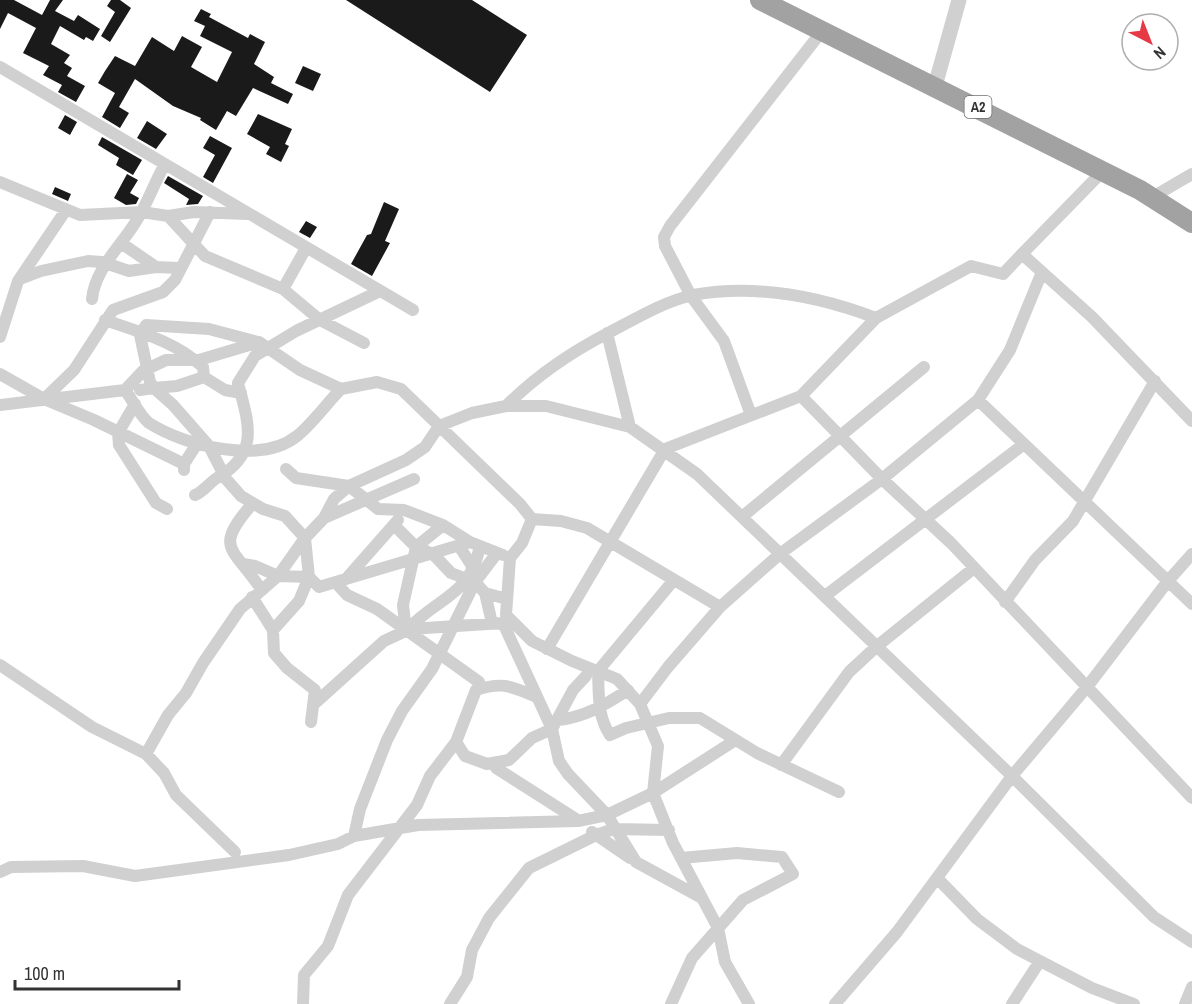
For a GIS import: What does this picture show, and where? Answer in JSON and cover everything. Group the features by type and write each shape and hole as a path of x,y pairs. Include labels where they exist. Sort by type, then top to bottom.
{"highway":[{"name":"A2","path":"760,0 1102,172 1192,223"}],"street":[{"path":"935,86 959,0"},
{"path":"751,415 724,341 691,296 665,246 664,237 670,226 822,31"},
{"path":"0,67 413,310"},
{"path":"92,299 93,287 106,263 142,212 165,165"},
{"path":"547,649 665,449 801,396 876,318 971,266 1004,274 1102,172"},
{"path":"1151,198 1192,174"},
{"path":"0,182 80,215 142,212 168,216 210,212 248,214"},
{"path":"0,337 20,279 66,210"},
{"path":"44,399 74,370 113,310 163,292 175,280 179,268 210,212"},
{"path":"168,216 193,246 205,256 282,289 320,320 364,343"},
{"path":"121,243 156,267"},
{"path":"282,289 306,248"},
{"path":"1022,254 1092,317 1192,421"},
{"path":"20,279 41,271 88,261 106,263 129,272 156,267 179,268"},
{"path":"640,704 668,666 720,608 782,553 882,479 978,399 1010,350 1042,272"},
{"path":"0,405 125,390 147,369 166,360 195,360 264,346 380,291"},
{"path":"506,406 538,377 571,353 638,317 691,296 734,291 789,294 842,305 876,318"},
{"path":"105,320 144,333 195,360 203,367 204,377"},
{"path":"273,630 299,601 309,577 304,538 285,516 241,496 173,405 154,388 147,369 148,361 140,335 144,333 146,325 209,330 264,346 300,370 340,389 376,382 401,389 520,504 531,519 561,521 587,528 720,608"},
{"path":"607,333 630,427"},
{"path":"195,495 224,475 244,453 249,432 249,418 238,382 264,346"},
{"path":"743,516 924,367"},
{"path":"0,374 44,399 118,432 184,468 203,444"},
{"path":"204,377 225,390 241,393"},
{"path":"140,390 177,386 204,377"},
{"path":"1005,602 1035,560 1073,521 1155,381"},
{"path":"125,390 147,422 203,444 244,453 268,450 296,437 340,389"},
{"path":"801,396 974,568 1192,798"},
{"path":"978,399 1192,604"},
{"path":"135,404 118,432 119,445 156,504 167,509"},
{"path":"146,754 168,715 186,693 219,638 257,593 278,576 304,538 324,518 334,499 349,486 406,460 425,447 439,426 472,413 506,406 546,406 630,427 665,449 697,474 782,553 1154,917 1192,942"},
{"path":"825,596 1024,444"},
{"path":"286,469 296,478 349,486 378,509 404,510 443,525 470,544 510,558"},
{"path":"324,518 368,502 414,479"},
{"path":"253,503 230,532 230,547 243,564 273,630 274,653 287,668 315,690 311,722"},
{"path":"341,582 394,525 404,510"},
{"path":"531,519 522,543 510,558 506,615 532,641 592,673 617,679 640,704 658,746 653,793 681,858 718,928 725,962 749,1004"},
{"path":"394,525 416,554"},
{"path":"406,631 403,605 416,554 443,525"},
{"path":"243,564 255,566 278,576 309,577 319,586 341,582 416,554 433,554 470,544"},
{"path":"354,836 360,810 387,740 402,711 432,669 472,577 470,544"},
{"path":"470,544 472,577 484,593 492,623"},
{"path":"406,631 419,616 454,593 497,553"},
{"path":"433,554 451,573 472,577"},
{"path":"835,1004 897,932 1012,776 1088,687 1168,581 1192,554"},
{"path":"781,765 849,672 876,646 974,568"},
{"path":"555,725 573,690 592,673 673,581"},
{"path":"341,582 347,595 377,609 479,682"},
{"path":"484,593 507,599"},
{"path":"313,705 384,641 406,631 503,623 537,697 555,725 559,760 607,814 614,830 636,861"},
{"path":"0,665 93,727 146,754 164,773 176,795 235,852"},
{"path":"592,673 604,726 609,735 679,717 700,718 734,741 839,792"},
{"path":"303,1004 304,975 328,946 348,895 362,872 402,827 417,805 430,776 456,742 476,690 493,684 515,686 537,697"},
{"path":"456,742 465,756 487,764 509,760 532,738 555,725 599,707 628,690"},
{"path":"0,872 11,867 83,866 135,876 289,855 338,844 354,836 418,825 578,821 607,814 653,793 734,741"},
{"path":"496,768 636,861 702,898"},
{"path":"450,1004 467,977 472,950 489,918 529,868 596,835 614,830 669,830"},
{"path":"671,1004 692,958 743,900 793,874 782,857 758,853 681,858"},
{"path":"937,878 977,919 1017,949 1111,997 1134,1004"},
{"path":"1012,1004 1040,961"},
{"path":"1185,1004 1192,987"}],"building":[{"path":"0,0 14,0 42,15 50,0 63,0 55,11 74,21 78,15 100,29 93,41 86,37 84,40 60,26 51,44 70,55 64,63 72,68 67,76 85,86 76,102 58,92 62,85 43,75 49,66 23,53 36,28 8,13 0,29"},
{"path":"111,0 120,0 131,8 110,42 101,36 115,12 107,6"},
{"path":"346,0 472,0 527,35 490,92"},
{"path":"201,9 211,14 209,17 248,38 250,34 265,42 254,64 274,77 271,83 293,94 288,104 253,88 236,116 227,111 216,130 200,120 201,118 173,106 135,79 119,107 129,113 120,128 102,117 115,93 98,83 105,71 115,56 135,66 152,37 174,51 182,36 202,47 191,67 217,82 232,52 200,36 205,26 194,21"},
{"path":"303,66 321,74 313,91 295,83"},
{"path":"258,114 292,129 285,144 289,146 281,162 266,154 270,147 247,134"},
{"path":"65,115 77,122 70,135 58,128"},
{"path":"147,121 167,134 156,149 137,138"},
{"path":"210,136 232,148 213,183 203,177 215,155 203,148"},
{"path":"102,137 142,160 133,175 116,165 119,158 98,145"},
{"path":"127,174 138,180 130,193 139,198 136,204 126,205 114,198"},
{"path":"168,176 203,196 198,204 186,205 189,199 164,183"},
{"path":"55,187 71,194 68,201 52,194"},
{"path":"384,202 399,209 385,241 390,243 372,276 351,264 367,235 371,234"},
{"path":"306,221 317,227 310,238 299,232"}]}
